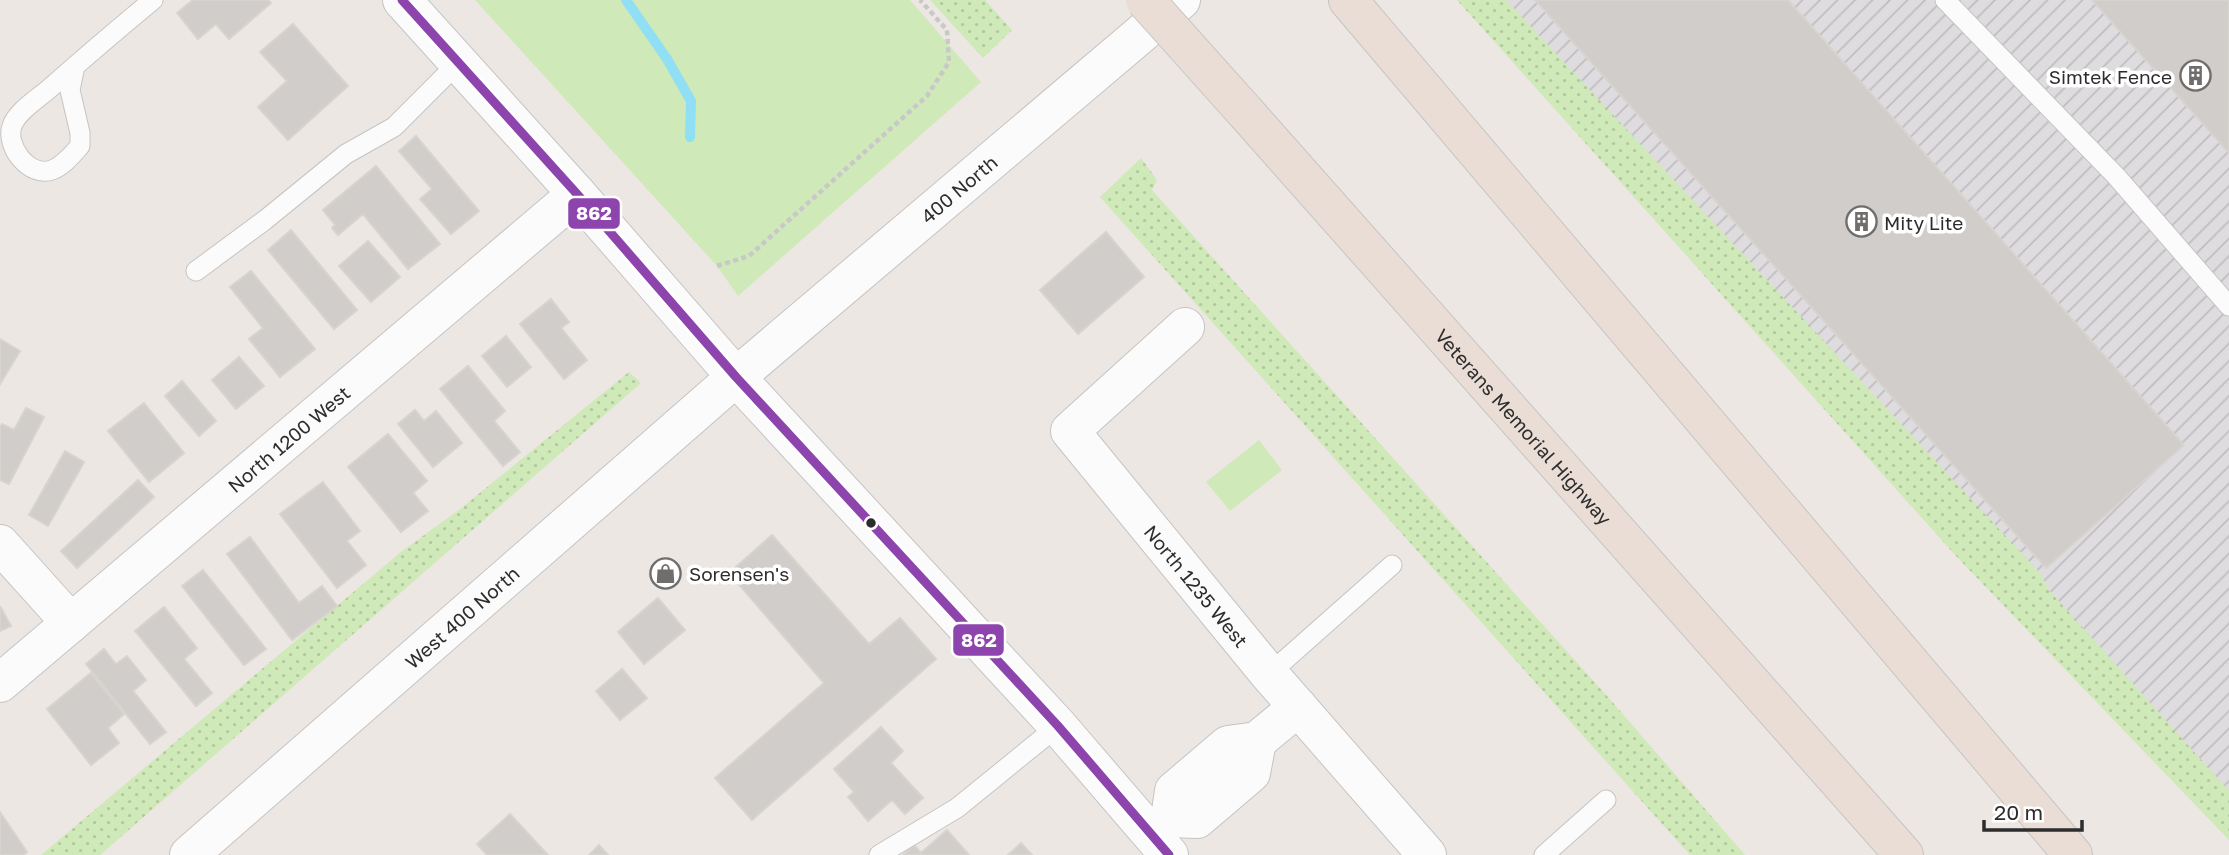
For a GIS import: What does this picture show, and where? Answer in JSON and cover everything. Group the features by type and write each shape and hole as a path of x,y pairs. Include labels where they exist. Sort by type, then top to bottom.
{"highway":[{"name":"Veterans Memorial Highway","path":"1145,0 1904,855"},
{"path":"1357,10 2073,855"}],"street":[{"path":"402,0 577,194 736,377 1058,726 1163,835 1198,819 1251,773 1257,741 1298,707"},
{"name":"400 North","path":"736,377 1181,0"},
{"name":"North 1200 West","path":"0,683 577,194"},
{"name":"North 1235 West","path":"1185,327 1070,431 1269,674 1427,855"},
{"name":"West 400 North","path":"204,850 736,377"},
{"path":"0,544 71,623"}],"lane":[{"path":"75,66 70,90 80,133 80,146 64,163 52,170 34,169 10,141 13,122 75,66 153,0"},
{"path":"1945,0 2116,176 2229,306"},
{"path":"196,271 346,155 394,127 458,63"},
{"path":"1269,674 1392,565"},
{"path":"879,855 957,808 1058,726"},
{"path":"1544,855 1606,800"}],"path":[{"path":"717,266 749,256 927,96 949,62 947,30 920,0"}],"shaded area":[{"path":"1501,0 2229,0 2229,820"}],"green space":[{"path":"475,0 910,0 981,82 738,296 717,266"},
{"path":"930,0 985,0 1012,30 983,58"},
{"path":"1457,0 1506,0 2040,573 2049,590 2229,791 2229,840 1956,556"},
{"path":"1141,158 1157,180 1152,190 1607,696 1745,855 1690,855 1100,197"},
{"path":"629,372 641,383 100,855 41,855 401,552 460,509"},
{"path":"1259,440 1282,470 1230,511 1206,482"}],"building":[{"path":"193,0 268,0 271,3 229,39 216,24 198,39 177,13"},
{"name":"Mity Lite","path":"1535,0 1788,0 2184,445 2046,568"},
{"name":"Simtek Fence","path":"2092,0 2229,0 2229,153"},
{"path":"293,24 348,86 288,140 258,107 287,81 260,52"},
{"path":"416,136 479,211 451,234 420,199 432,189 399,151"},
{"path":"376,166 440,244 408,269 363,214 338,235 332,228 335,225 323,210"},
{"path":"291,230 357,310 334,329 268,250"},
{"path":"1106,232 1144,277 1078,334 1040,290"},
{"path":"368,241 400,277 371,302 339,266"},
{"path":"251,271 315,349 280,377 249,339 263,328 230,287"},
{"path":"551,299 569,322 561,328 587,360 564,379 520,324"},
{"path":"506,336 531,367 507,387 482,356"},
{"path":"0,339 20,351 0,384"},
{"path":"239,357 264,386 236,409 212,380"},
{"path":"468,366 505,411 494,421 520,452 503,466 440,389"},
{"path":"182,381 216,421 199,436 165,396"},
{"path":"144,403 184,453 149,482 108,431"},
{"path":"26,408 44,417 9,484 0,480 0,427 2,424 14,430"},
{"path":"415,410 424,421 436,411 462,443 433,467 398,424"},
{"path":"388,434 427,481 413,493 428,511 401,532 348,467"},
{"path":"65,451 84,462 48,526 29,515"},
{"path":"138,480 154,497 77,568 61,551"},
{"path":"323,482 360,531 347,541 366,565 337,588 280,514"},
{"path":"772,535 869,644 900,618 936,659 752,820 715,778 824,683 729,573"},
{"path":"250,537 299,603 322,586 337,606 292,640 227,554"},
{"path":"203,570 266,649 244,665 182,586"},
{"path":"658,598 685,630 644,664 618,632"},
{"path":"0,606 11,626 0,631"},
{"path":"164,607 197,648 184,659 212,693 196,706 135,631"},
{"path":"104,649 116,664 127,656 146,680 133,691 166,732 150,744 86,664"},
{"path":"622,669 647,698 620,720 596,691"},
{"path":"91,673 124,714 108,728 119,743 91,765 47,709"},
{"path":"881,727 903,751 891,763 923,798 905,814 892,800 868,821 848,797 854,792 834,769"},
{"path":"0,812 27,852 23,855 0,855"},
{"path":"510,814 548,855 487,855 477,844"},
{"path":"947,830 969,855 903,855 914,845 921,853"},
{"path":"1021,843 1032,855 1008,855"},
{"path":"599,845 608,855 589,855"}],"waterway":[{"path":"626,0 667,59 691,101 690,137"}],"transit line":[{"name":"862","path":"402,0 577,194 736,377 1058,726 1169,855"}],"place":[{"name":"Simtek Fence","path":"2195,76"},
{"name":"Mity Lite","path":"1861,222"},
{"name":"Sorensen's","path":"666,573"}]}
